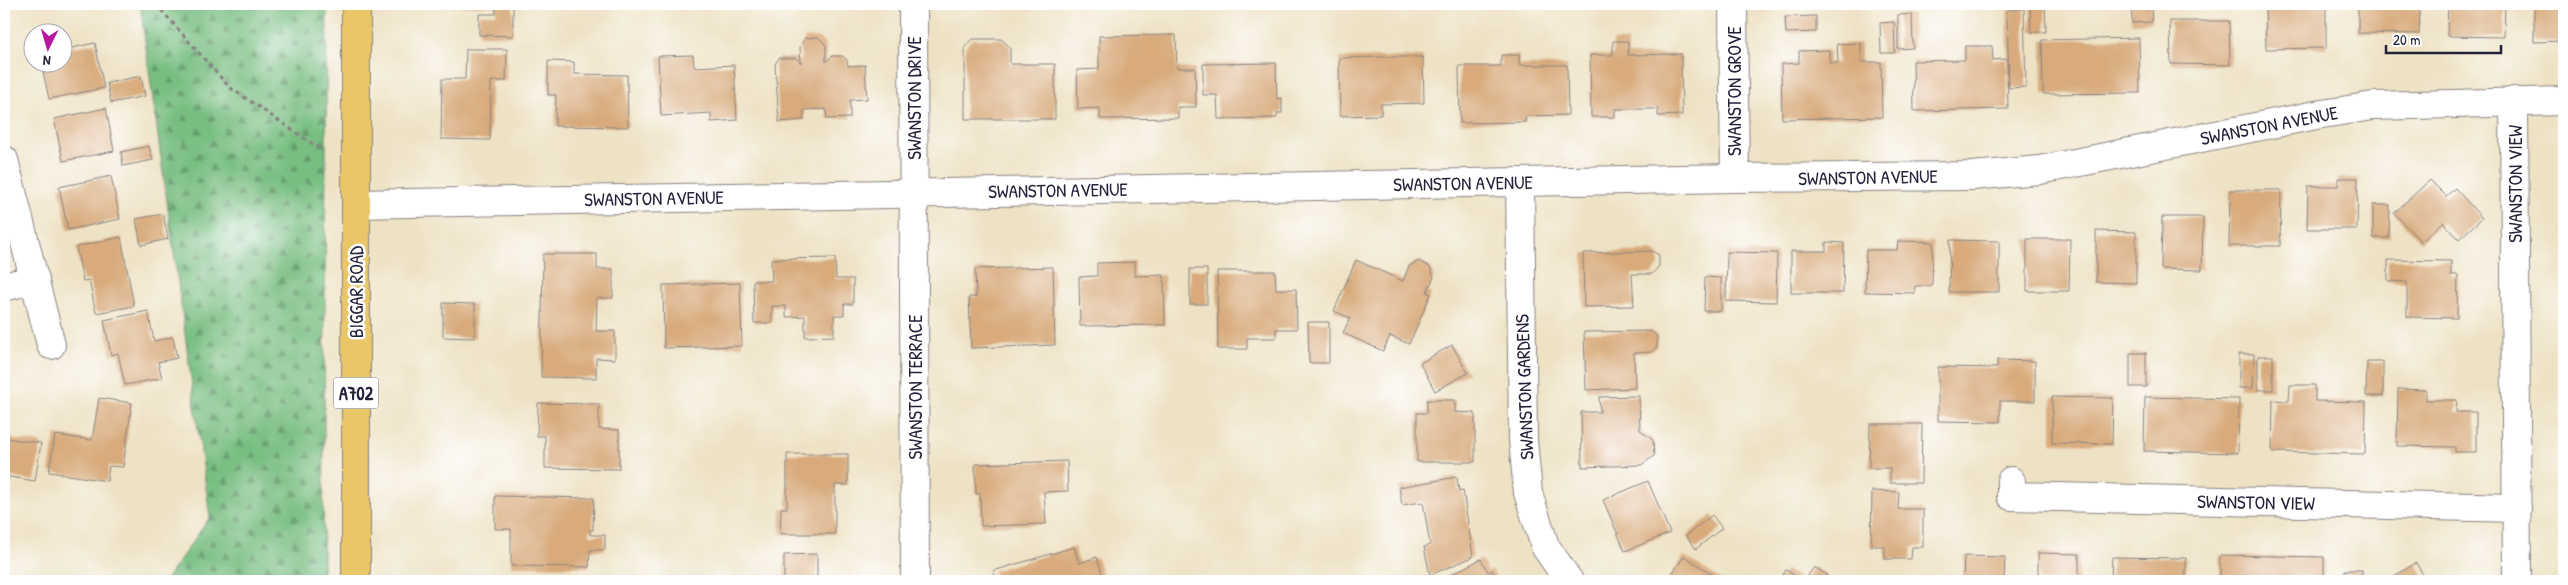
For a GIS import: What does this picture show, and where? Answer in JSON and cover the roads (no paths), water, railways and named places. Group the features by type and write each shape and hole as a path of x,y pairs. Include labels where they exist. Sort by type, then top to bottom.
{"main road":[{"name":"BIGGAR ROAD","path":"356,4 356,581"}],"street":[{"name":"SWANSTON DRIVE","path":"913,4 914,193"},
{"name":"SWANSTON GROVE","path":"1733,4 1735,178"},
{"name":"SWANSTON VIEW","path":"2514,101 2517,581"},
{"name":"SWANSTON AVENUE","path":"356,204 1735,178 1972,176 2040,170 2316,115 2373,106 2564,101"},
{"path":"4,160 51,346"},
{"name":"SWANSTON GARDENS","path":"1520,182 1523,440 1528,493 1545,546 1569,581"},
{"name":"SWANSTON TERRACE","path":"914,193 915,581"},
{"path":"4,287 35,279"},
{"name":"SWANSTON VIEW","path":"2011,481 2011,496 2517,508"}]}
